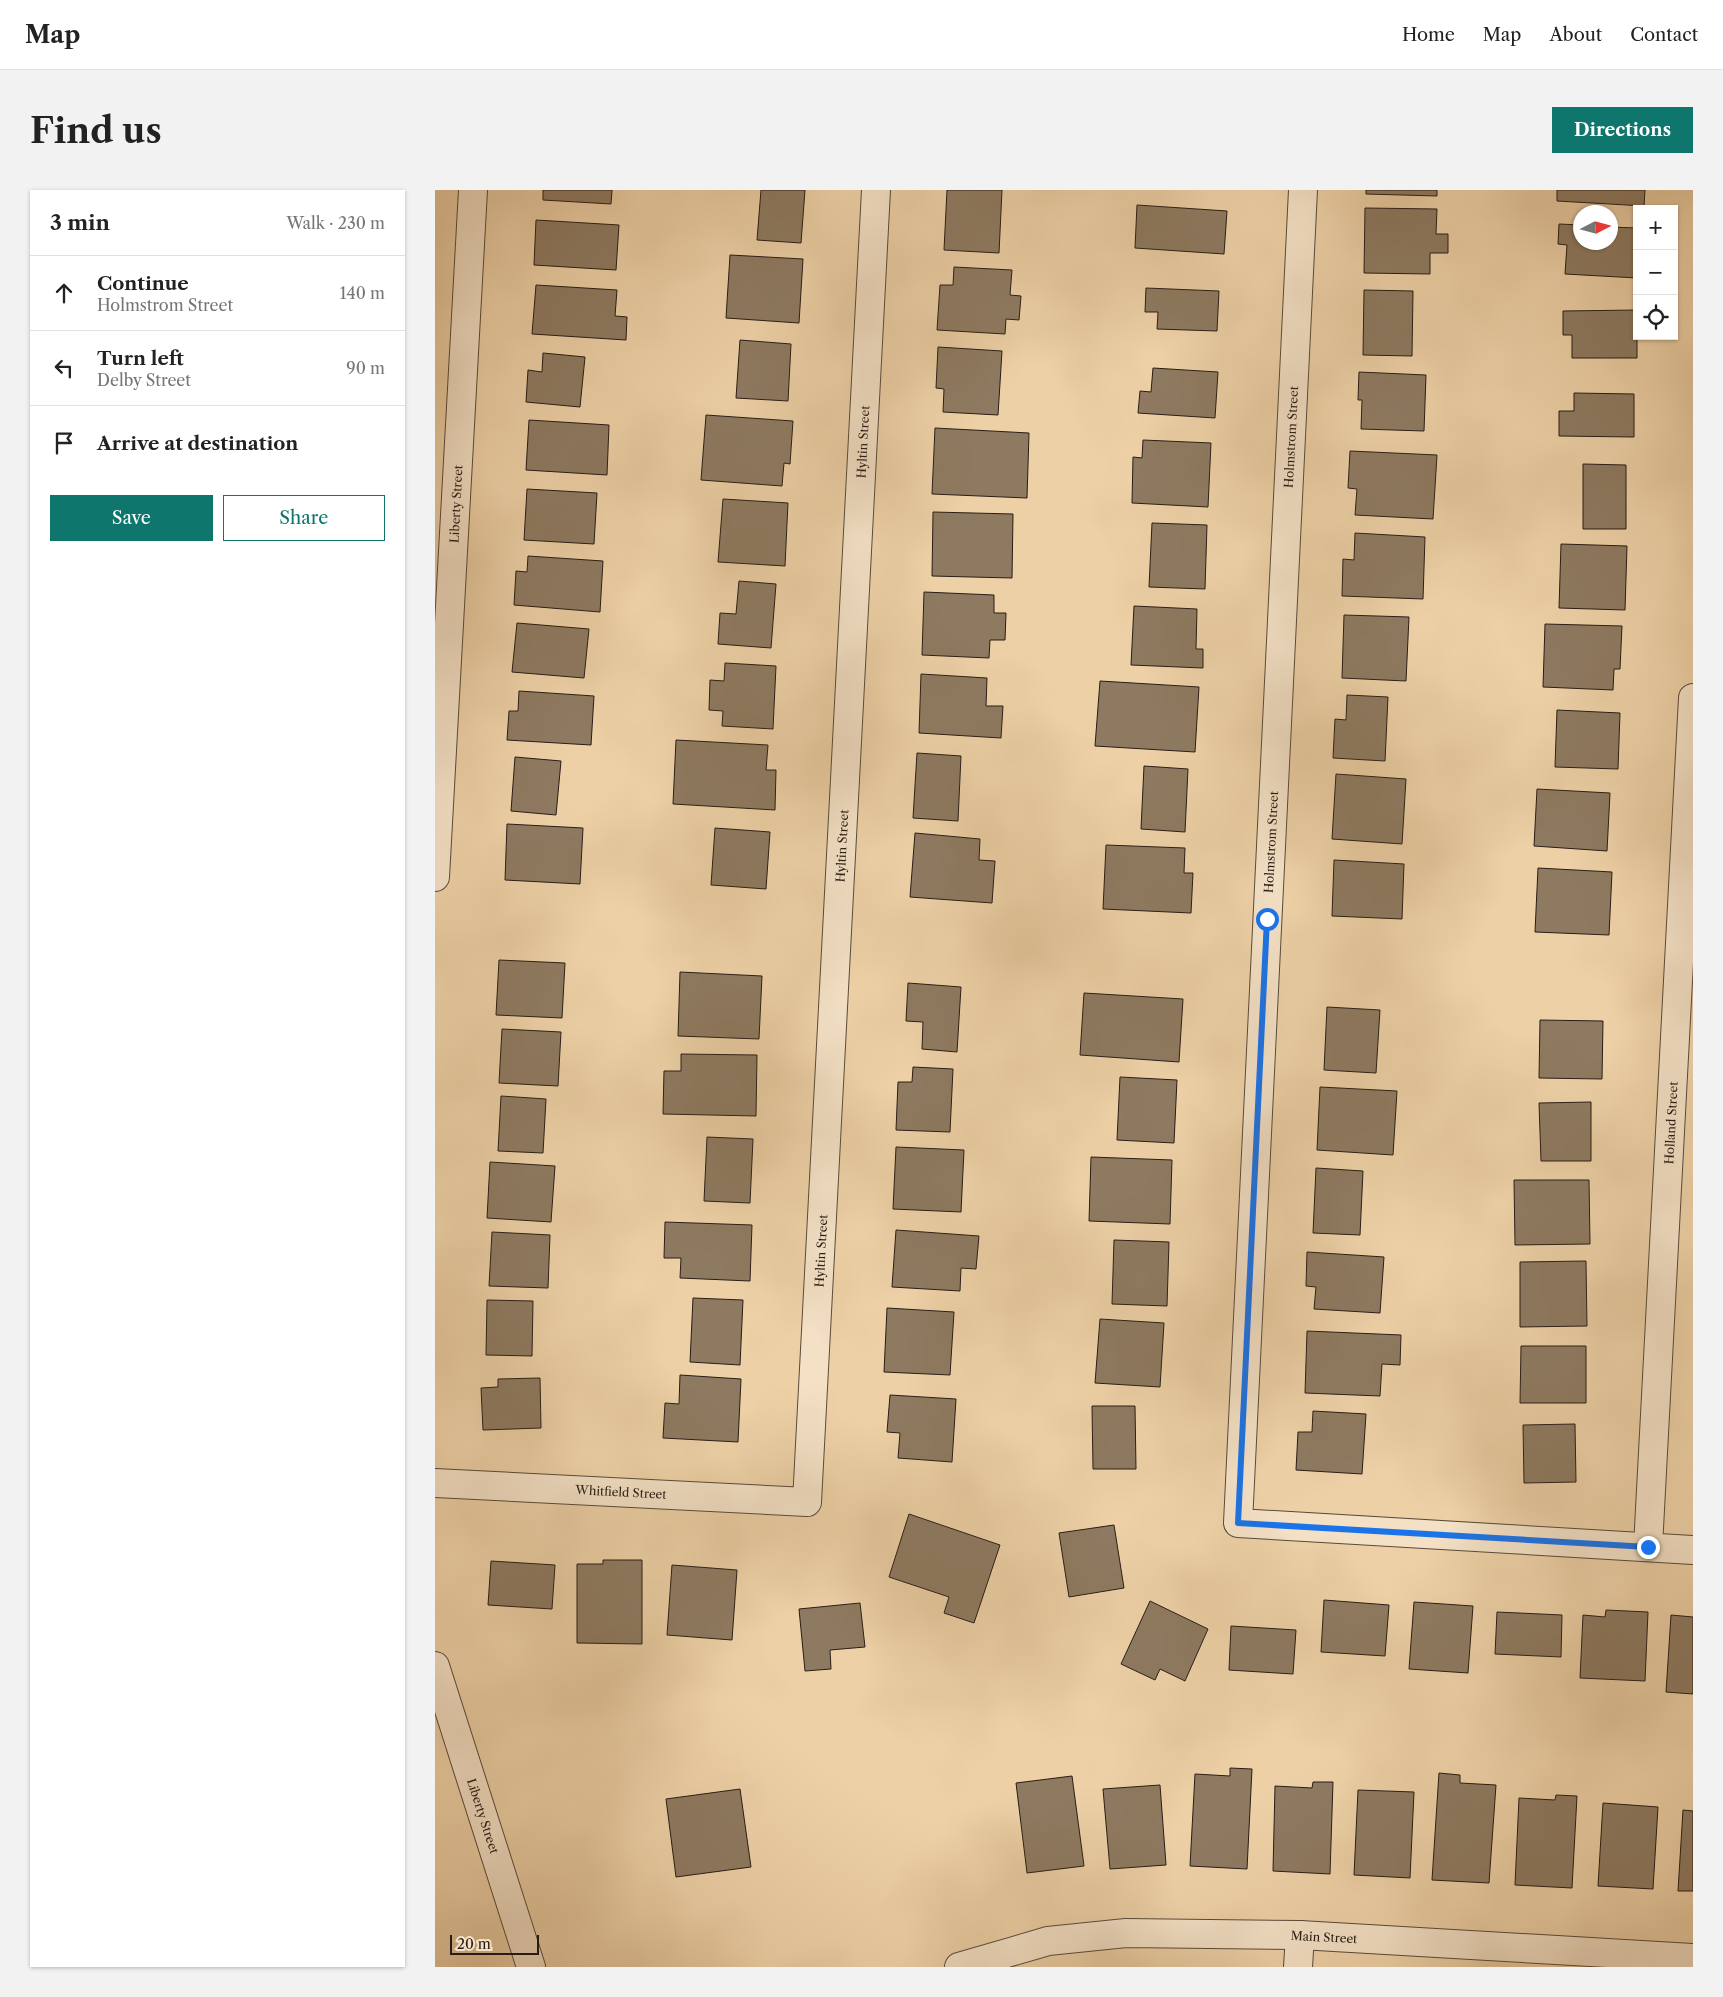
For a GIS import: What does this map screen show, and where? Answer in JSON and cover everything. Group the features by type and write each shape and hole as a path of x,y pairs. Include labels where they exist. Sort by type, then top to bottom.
{"street":[{"name":"Liberty Street","path":"435,877 473,190"},
{"name":"Hyltin Street","path":"807,1502 876,190"},
{"name":"Holmstrom Street","path":"1303,190 1238,1523 1648,1547"},
{"name":"Holland Street","path":"1648,1547 1693,698"},
{"name":"Whitfield Street","path":"435,1482 807,1502"},
{"path":"1648,1547 1693,1550"},
{"name":"Liberty Street","path":"435,1666 531,1967"},
{"name":"Main Street","path":"959,1967 1048,1941 1127,1933 1300,1936 1693,1958"},
{"path":"1298,1967 1300,1936"}],"building":[{"path":"543,190 612,190 611,204 543,200"},
{"path":"761,190 805,190 801,243 757,240"},
{"path":"947,190 1002,190 999,253 944,250"},
{"path":"1366,190 1437,190 1437,196 1366,194"},
{"path":"1557,190 1645,190 1644,205 1557,201"},
{"path":"1137,205 1227,211 1224,254 1135,248"},
{"path":"1365,208 1437,209 1436,234 1448,234 1448,253 1430,253 1430,274 1364,273"},
{"path":"536,220 619,225 616,270 534,265"},
{"path":"1559,224 1573,225 1573,250 1618,250 1618,227 1633,228 1633,278 1565,274 1567,245 1558,244"},
{"path":"730,255 803,259 799,323 726,318"},
{"path":"954,267 1012,270 1010,295 1021,296 1019,320 1006,319 1005,334 937,330 940,285 953,285"},
{"path":"536,285 617,290 615,316 627,317 626,340 532,334"},
{"path":"1146,288 1219,291 1217,331 1157,329 1158,312 1145,312"},
{"path":"1364,290 1413,291 1412,356 1363,355"},
{"path":"1633,310 1633,340 1637,340 1637,358 1572,358 1572,335 1563,335 1563,311"},
{"path":"740,340 791,344 788,401 736,398"},
{"path":"938,347 1002,351 998,415 943,412 944,389 936,388"},
{"path":"543,353 585,357 580,407 526,402 528,370 542,372"},
{"path":"1153,368 1218,372 1215,418 1138,413 1140,391 1151,392"},
{"path":"1359,372 1426,375 1424,431 1361,429 1362,400 1358,400"},
{"path":"1574,393 1634,394 1634,437 1559,436 1559,411 1574,411"},
{"path":"706,415 793,421 790,464 784,463 782,486 701,480"},
{"path":"529,420 609,425 607,475 526,470"},
{"path":"935,428 1029,433 1027,498 932,494"},
{"path":"1143,440 1211,443 1208,507 1132,503 1133,457 1142,458"},
{"path":"1350,451 1437,455 1433,519 1355,515 1357,489 1348,488"},
{"path":"1583,464 1626,465 1626,529 1583,529"},
{"path":"527,489 597,493 594,544 524,540"},
{"path":"723,499 788,503 785,566 718,562"},
{"path":"933,512 1013,514 1012,578 932,576"},
{"path":"1152,523 1207,525 1205,589 1149,587"},
{"path":"1355,533 1425,537 1423,599 1342,596 1343,559 1354,560"},
{"path":"1561,544 1627,546 1625,610 1559,608"},
{"path":"528,556 603,561 600,612 514,605 516,571 527,572"},
{"path":"739,581 776,584 771,648 718,644 720,613 736,614"},
{"path":"924,592 994,595 994,613 1006,613 1005,640 990,640 989,658 922,655"},
{"path":"1134,606 1197,609 1196,649 1203,649 1203,668 1131,665"},
{"path":"1344,615 1409,617 1406,681 1342,678"},
{"path":"517,623 589,629 584,678 512,672"},
{"path":"1545,624 1622,626 1620,669 1614,669 1613,690 1543,687"},
{"path":"725,663 776,666 773,729 722,726 723,711 709,710 710,680 724,681"},
{"path":"921,674 987,678 986,706 1003,706 1001,738 919,733"},
{"path":"1100,681 1199,687 1195,752 1095,746"},
{"path":"519,691 594,696 591,745 507,740 509,711 518,711"},
{"path":"1347,695 1388,697 1385,761 1333,758 1335,719 1346,720"},
{"path":"1557,710 1620,713 1618,769 1555,767"},
{"path":"676,740 768,745 766,770 776,770 775,810 673,804"},
{"path":"917,753 961,756 958,821 913,818"},
{"path":"515,757 561,761 556,815 511,811"},
{"path":"1144,766 1188,769 1185,832 1141,829"},
{"path":"1336,774 1406,779 1402,844 1332,839"},
{"path":"1537,789 1610,793 1607,851 1534,846"},
{"path":"507,824 583,828 580,884 505,880"},
{"path":"715,828 770,832 766,889 711,885"},
{"path":"915,833 980,839 979,860 995,861 992,903 910,897"},
{"path":"1106,845 1185,848 1184,873 1193,873 1191,913 1103,909"},
{"path":"1334,860 1404,864 1402,919 1332,916"},
{"path":"1538,868 1612,872 1609,935 1535,932"},
{"path":"499,960 565,963 562,1018 496,1015"},
{"path":"680,972 762,976 759,1039 678,1036"},
{"path":"908,983 961,987 957,1052 922,1049 923,1022 906,1021"},
{"path":"1084,993 1183,999 1179,1062 1080,1055"},
{"path":"1327,1007 1380,1010 1376,1073 1324,1070"},
{"path":"1540,1020 1603,1021 1602,1079 1539,1078"},
{"path":"502,1029 561,1032 558,1086 499,1083"},
{"path":"681,1054 757,1055 756,1116 663,1114 664,1071 681,1071"},
{"path":"913,1067 953,1069 950,1132 896,1130 898,1082 912,1082"},
{"path":"1120,1077 1177,1080 1174,1143 1117,1140"},
{"path":"1320,1087 1397,1091 1393,1155 1317,1150"},
{"path":"501,1096 546,1099 543,1153 498,1151"},
{"path":"1591,1102 1591,1161 1541,1161 1539,1103"},
{"path":"707,1137 753,1139 750,1203 704,1201"},
{"path":"896,1147 964,1150 961,1212 893,1209"},
{"path":"1091,1157 1172,1160 1170,1224 1089,1221"},
{"path":"490,1162 555,1166 551,1222 487,1218"},
{"path":"1316,1168 1363,1171 1360,1235 1313,1233"},
{"path":"1514,1180 1589,1180 1590,1244 1515,1245"},
{"path":"665,1222 752,1225 750,1281 680,1278 681,1258 664,1258"},
{"path":"896,1230 979,1236 976,1269 961,1268 960,1291 892,1287"},
{"path":"492,1232 550,1235 548,1288 489,1286"},
{"path":"1114,1240 1169,1242 1167,1306 1112,1304"},
{"path":"1307,1252 1384,1257 1380,1313 1314,1309 1316,1287 1306,1286"},
{"path":"1586,1261 1587,1326 1520,1327 1520,1262"},
{"path":"693,1298 743,1300 740,1365 690,1362"},
{"path":"487,1300 533,1301 532,1356 486,1355"},
{"path":"887,1308 954,1312 950,1375 884,1372"},
{"path":"1100,1319 1164,1323 1160,1387 1095,1383"},
{"path":"1307,1331 1401,1335 1400,1365 1382,1364 1380,1396 1305,1393"},
{"path":"1521,1346 1586,1346 1586,1403 1520,1403"},
{"path":"680,1375 741,1379 738,1442 663,1438 665,1403 679,1404"},
{"path":"540,1378 541,1428 483,1430 481,1388 498,1387 498,1379"},
{"path":"890,1395 956,1399 952,1462 898,1458 900,1433 887,1432"},
{"path":"1092,1406 1135,1406 1136,1469 1093,1469"},
{"path":"1313,1411 1366,1414 1362,1474 1296,1470 1298,1432 1312,1432"},
{"path":"1575,1424 1576,1482 1524,1483 1523,1425"},
{"path":"909,1514 1000,1545 974,1623 944,1613 949,1597 889,1577"},
{"path":"1114,1525 1124,1588 1069,1597 1059,1533"},
{"path":"603,1560 642,1560 642,1644 577,1643 577,1564 603,1564"},
{"path":"491,1561 555,1565 552,1609 488,1605"},
{"path":"672,1565 737,1570 732,1640 667,1635"},
{"path":"1324,1600 1389,1605 1385,1656 1321,1652"},
{"path":"1150,1601 1208,1629 1185,1681 1160,1669 1155,1680 1121,1664"},
{"path":"1414,1602 1473,1606 1468,1673 1409,1669"},
{"path":"860,1603 865,1647 830,1650 831,1669 805,1671 799,1609"},
{"path":"1606,1610 1648,1612 1645,1681 1580,1678 1583,1615 1605,1617"},
{"path":"1497,1612 1562,1615 1561,1657 1495,1654"},
{"path":"1671,1615 1693,1617 1693,1694 1666,1692"},
{"path":"1231,1626 1296,1630 1293,1674 1229,1670"},
{"path":"1230,1768 1252,1769 1247,1869 1190,1866 1195,1774 1230,1776"},
{"path":"1439,1773 1460,1775 1460,1783 1496,1785 1489,1883 1432,1880"},
{"path":"1072,1776 1084,1866 1027,1873 1016,1783"},
{"path":"1313,1782 1333,1782 1330,1874 1273,1871 1275,1786 1312,1788"},
{"path":"1160,1785 1166,1865 1110,1869 1103,1789"},
{"path":"740,1789 751,1867 676,1877 666,1799"},
{"path":"1358,1790 1414,1792 1410,1878 1354,1875"},
{"path":"1556,1795 1577,1796 1572,1888 1515,1885 1519,1798 1555,1800"},
{"path":"1603,1803 1658,1807 1653,1889 1598,1886"},
{"path":"1683,1810 1693,1811 1693,1891 1678,1891"}],"route":[{"path":"1267,919 1238,1523 1648,1547"}]}
